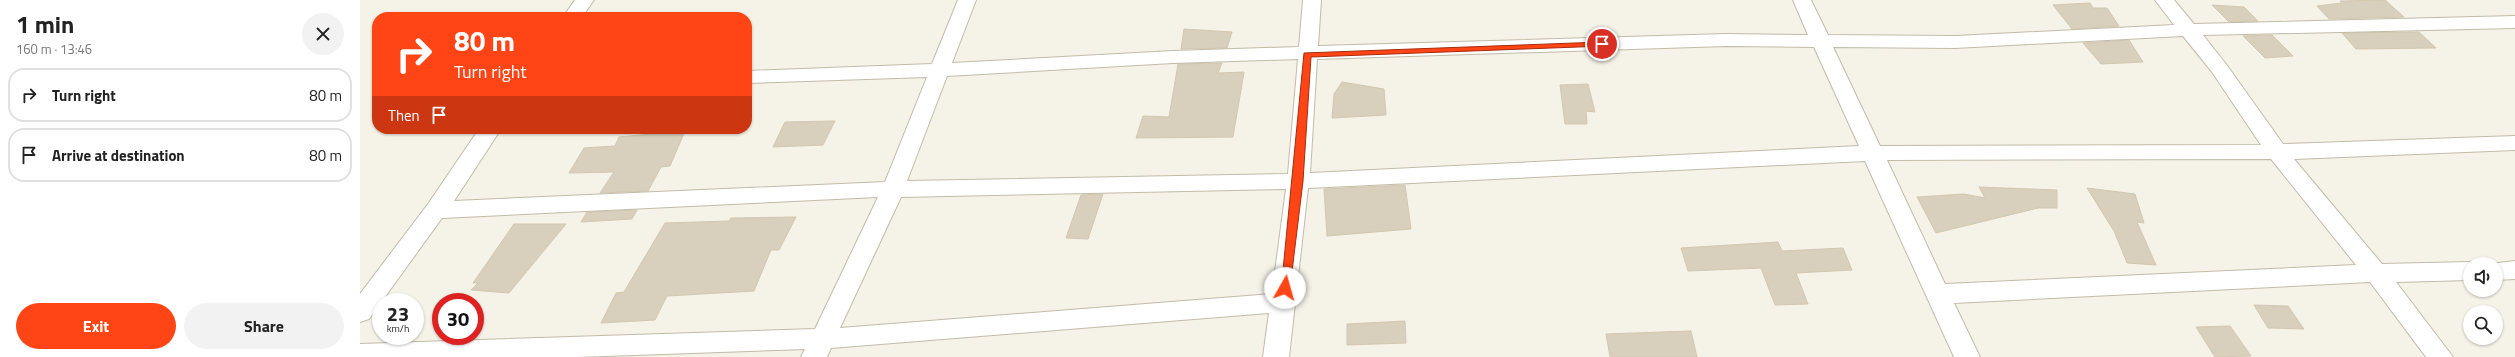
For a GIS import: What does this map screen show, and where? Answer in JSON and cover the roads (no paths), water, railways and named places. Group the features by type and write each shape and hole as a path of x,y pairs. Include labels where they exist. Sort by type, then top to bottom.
{"street":[{"path":"576,12 584,0"},
{"path":"818,348 893,189 967,0"},
{"path":"1276,357 1298,181 1312,0"},
{"path":"1802,0 1967,357"},
{"path":"2164,0 2190,30 2247,107 2277,152 2376,273 2440,357"},
{"path":"752,77 939,70 1166,57 1307,54 1718,40 1955,42 2190,30 2515,22"},
{"path":"360,312 436,210 487,134"},
{"path":"436,210 893,189 1298,181 1873,153 2277,152 2515,143"},
{"path":"2503,271 2515,270"},
{"path":"1939,294 2376,273 2463,271"},
{"path":"360,354 818,348 1283,303"}]}
